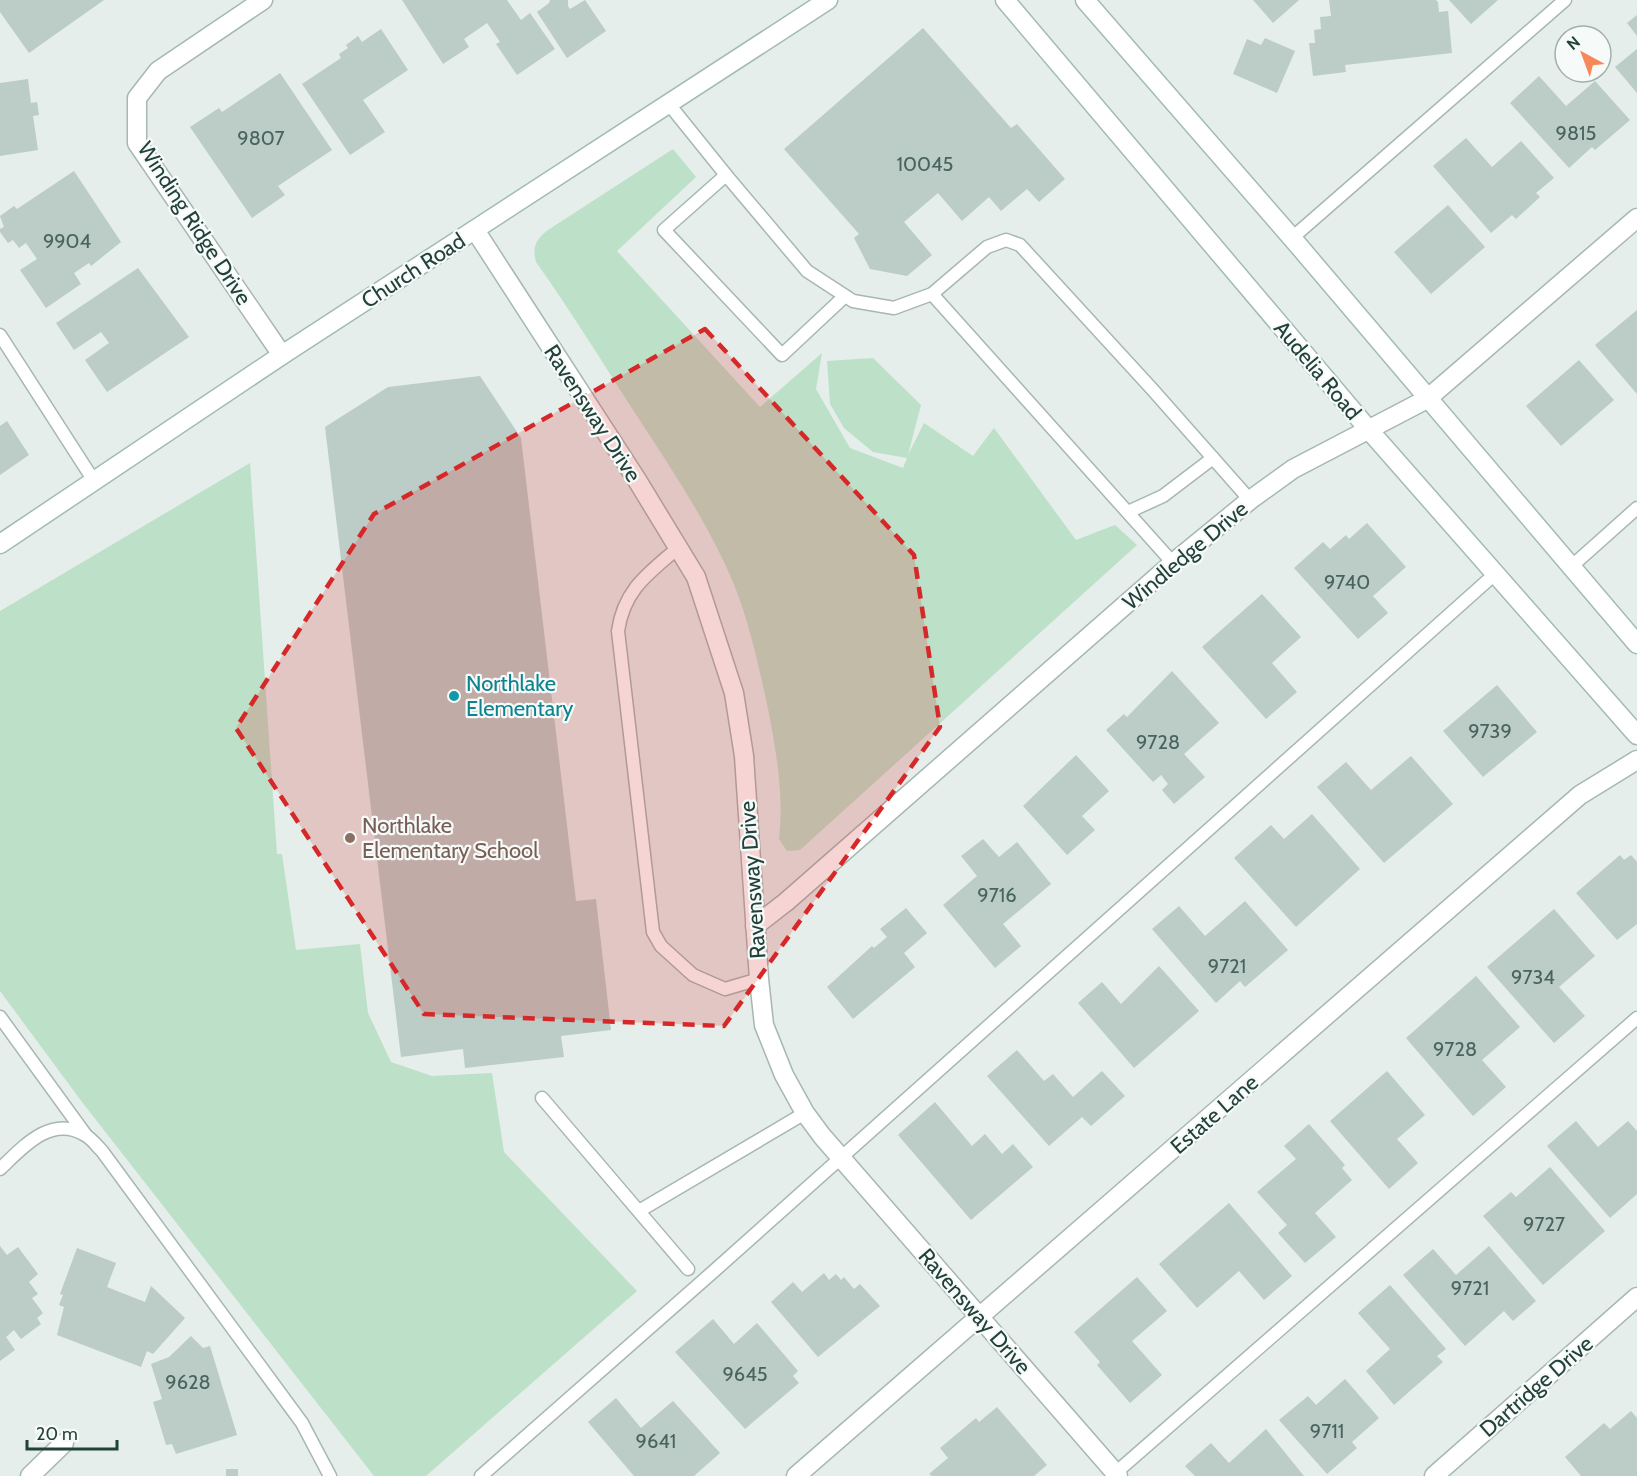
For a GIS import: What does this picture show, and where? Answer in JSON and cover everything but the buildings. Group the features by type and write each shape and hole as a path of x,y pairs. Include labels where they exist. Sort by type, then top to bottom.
{"street":[{"name":"Winding Ridge Drive","path":"263,0 158,70 137,98 137,143 282,355"},
{"name":"Church Road","path":"0,544 282,355 828,0"},
{"name":"Audelia Road","path":"1005,0 1369,430 1637,735"},
{"path":"1085,0 1292,238 1637,644"},
{"name":"Windledge Drive","path":"755,926 786,902 1173,563 1250,500 1293,469 1332,446 1369,430 1427,399 1637,218"},
{"name":"Ravensway Drive","path":"475,230 696,577 734,693 744,756 764,1025 784,1075 805,1113 840,1157 981,1317 1115,1475"},
{"name":"Estate Lane","path":"796,1476 1580,795 1637,760"},
{"name":"Dartridge Drive","path":"1434,1476 1637,1297"},
{"path":"30,1476 64,1443"}],"lane":[{"path":"1292,238 1565,0"},
{"path":"668,104 807,271 853,301 894,308 932,294 987,247 1006,240 1020,245 1250,500"},
{"path":"726,175 664,230 782,355 845,296"},
{"path":"932,294 1173,563"},
{"path":"0,335 94,481"},
{"path":"1128,512 1162,496 1213,458"},
{"path":"1572,566 1637,508"},
{"path":"679,547 642,578 632,590 620,617 618,631 653,932 661,946 693,975 725,989 759,979"},
{"path":"481,1476 1496,573"},
{"path":"0,1017 85,1134 102,1151 302,1424 330,1476"},
{"path":"1115,1475 1637,1018"},
{"path":"542,1098 688,1269"},
{"path":"639,1211 805,1113"},
{"path":"0,1169 28,1143 45,1132 63,1127 85,1134"}],"highlighted area":[{"path":"705,329 914,555 940,727 724,1026 424,1014 236,728 374,514"}],"green space":[{"path":"673,149 696,177 617,251 760,407 822,353 816,389 850,448 903,468 907,458 873,452 844,428 830,404 827,361 873,358 921,405 908,455 924,423 973,456 994,428 1076,540 1115,525 1137,545 800,850 787,851 779,839 780,788 767,704 744,612 723,559 687,494 536,262 534,252 540,237 548,230"},
{"path":"250,463 277,854 282,854 296,950 360,944 368,1013 391,1062 432,1076 492,1073 504,1152 637,1291 426,1476 374,1476 82,1102 0,991 0,611"}],"place":[{"name":"Northlake Elementary","path":"454,696"},
{"name":"Northlake Elementary School","path":"350,838"}]}
